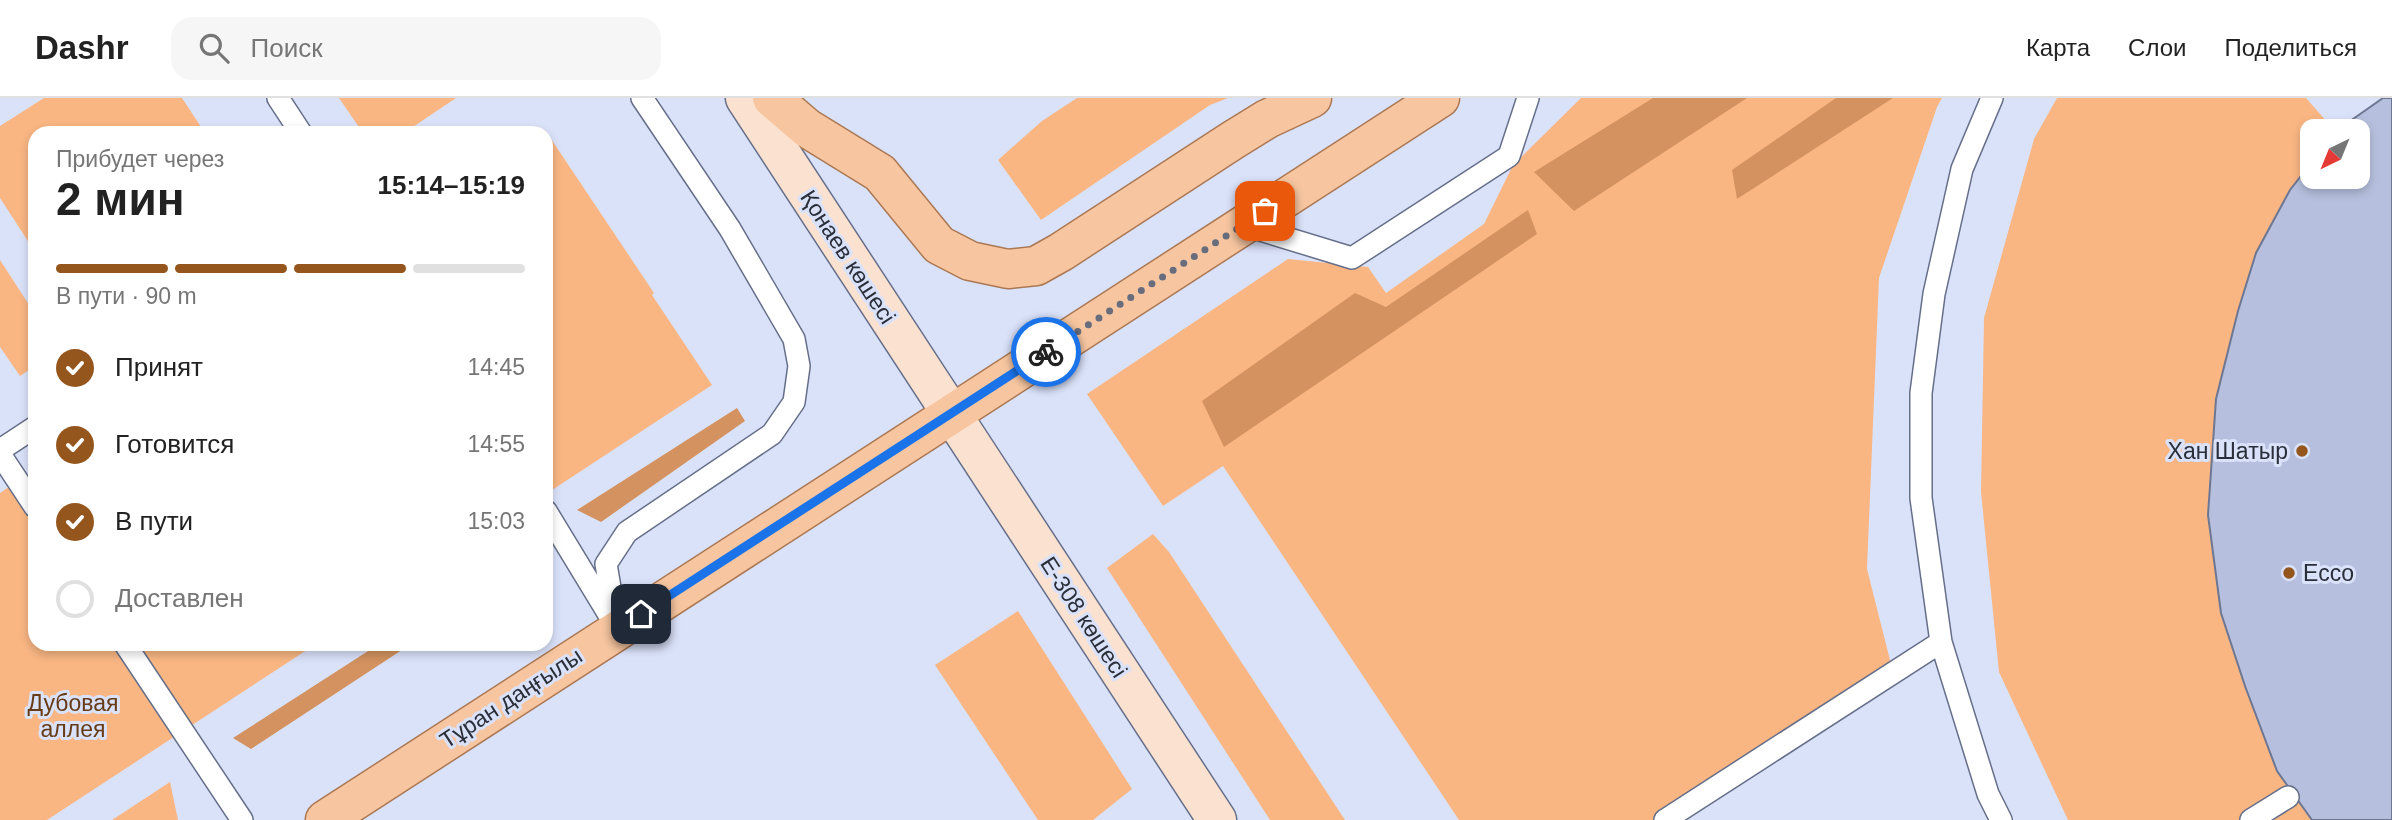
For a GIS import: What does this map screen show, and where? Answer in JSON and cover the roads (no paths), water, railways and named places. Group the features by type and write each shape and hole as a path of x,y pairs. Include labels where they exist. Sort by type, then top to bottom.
{"main road":[{"path":"772,98 807,128 880,173 939,245 970,261 1008,269 1036,266 1045,262 1244,133 1312,98"},
{"name":"Тұран даңғылы","path":"325,820 1440,98"}],"street":[{"name":"Қонаев көшесі","path":"745,98 951,416"},
{"name":"Е-308 көшесі","path":"951,416 1206,816"}],"lane":[{"path":"278,98 296,126"},
{"path":"617,629 606,564 627,532 772,434 794,402 799,366 794,339 737,240 642,98"},
{"path":"1244,225 1352,258 1509,156 1528,98"},
{"path":"1992,98 1962,169 1934,294 1921,393 1921,498 1941,642 1988,794 2001,820"},
{"path":"28,432 0,452 28,496"},
{"path":"553,523 617,629"},
{"path":"1665,820 1941,642"},
{"path":"130,651 242,820"},
{"path":"2251,820 2288,797"}],"place":[{"name":"Хан Шатыр","path":"2302,451"},
{"name":"Ecco","path":"2289,573"}],"park label":[{"name":"Дубовая аллея","path":"73,716"}]}
